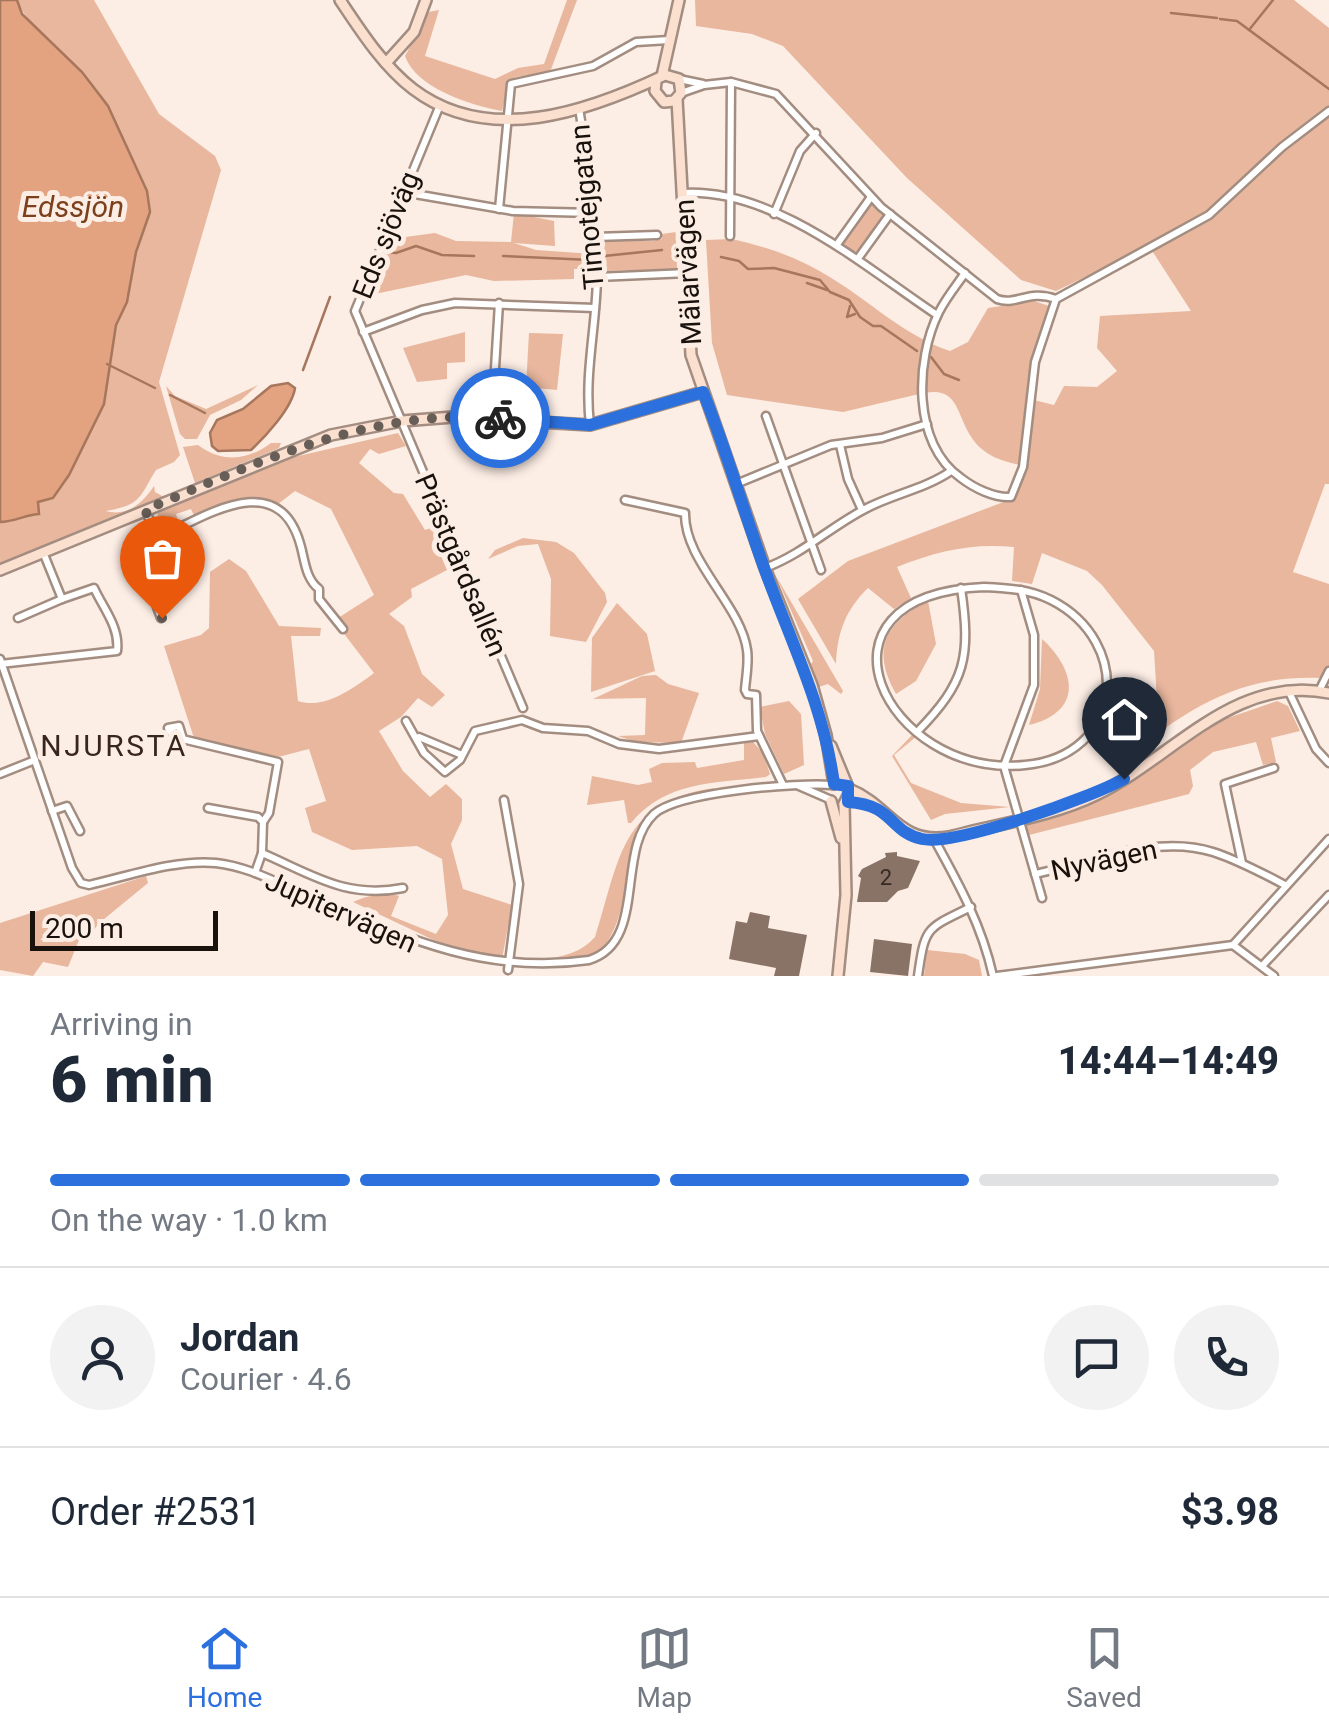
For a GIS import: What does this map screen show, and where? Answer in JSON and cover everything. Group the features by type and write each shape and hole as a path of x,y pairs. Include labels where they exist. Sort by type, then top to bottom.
{"main road":[{"path":"340,0 386,63 412,88 473,118 506,120 579,108 622,96 659,79 677,78 672,41"},
{"path":"386,63 414,32 426,0"},
{"path":"659,79 672,41 678,0"},
{"name":"Mälarvägen","path":"677,78 692,355 764,568 812,685 826,735 848,788"},
{"name":"Mälarvägen","path":"659,79 661,100 680,147"},
{"path":"622,96 661,100 679,96"},
{"path":"0,570 331,435 402,421 492,417 590,425 703,392"},
{"path":"845,855 830,800 833,785 848,788 881,808 911,836 934,839 1095,796 1216,714 1289,692 1324,692"},
{"name":"Mälarvägen","path":"826,735 833,785"},
{"path":"838,976 846,909 848,788"},
{"path":"830,800 881,808"}],"street":[{"path":"499,209 508,92 518,80 592,66 636,42 672,41"},
{"path":"677,78 704,84 731,82 776,94 871,197 964,273 1004,302 1033,293 1056,299"},
{"path":"730,236 731,82"},
{"path":"679,96 704,84"},
{"name":"Eds sjöväg","path":"402,421 354,311 440,105"},
{"name":"Timotejgatan","path":"579,108 597,277 586,384 590,425"},
{"path":"964,273 937,315 923,371 926,424 951,471 969,484 1003,498 1011,497 1023,467 1035,362 1056,299 1209,215 1329,111"},
{"path":"774,214 800,151 816,133"},
{"path":"403,192 499,209 593,213"},
{"path":"684,193 732,199 838,243 937,315"},
{"path":"838,243 871,197"},
{"path":"859,257 890,214"},
{"path":"594,238 658,235"},
{"path":"597,277 688,273"},
{"path":"492,417 499,302"},
{"path":"363,332 422,310 455,303 595,308"},
{"path":"766,416 821,570"},
{"name":"Prästgårdsallén","path":"402,421 523,708"},
{"path":"736,484 831,445 882,438 926,424"},
{"path":"840,445 862,510"},
{"path":"764,568 811,546 862,510 933,483 951,471"},
{"path":"625,500 685,512 685,524 702,563 747,647 745,690 756,695 759,736 783,784"},
{"path":"158,538 243,501 274,505 292,522 310,583 319,589 320,599 342,629"},
{"path":"145,510 158,538 157,596 162,618"},
{"path":"44,552 62,599"},
{"path":"1,662 117,651 119,644 108,609 94,588 18,618"},
{"path":"916,732 936,712 962,672 968,639 961,588"},
{"path":"961,588 1022,590 1064,608 1088,630 1103,658 1108,688 1099,723 1074,748 1042,763 972,764 952,757 916,732 882,688 875,655 879,639 896,613 910,604 961,588"},
{"path":"1004,766 1034,685 1034,635 1022,590"},
{"name":"Jupitervägen","path":"1,662 81,883 90,885 204,862 255,873 405,941 480,969"},
{"path":"1324,692 1329,672"},
{"path":"1289,692 1316,750 1329,763"},
{"path":"406,721 418,736 424,753 445,772 462,756 474,731 522,720 543,728 588,732 643,748 675,748 759,736"},
{"path":"418,736 462,756"},
{"path":"183,739 278,762 255,873"},
{"path":"0,774 35,760"},
{"name":"Nyvägen","path":"1004,766 1042,898"},
{"path":"1243,864 1225,784 1274,768"},
{"path":"494,970 590,960 605,952 622,924 638,842 654,814 680,802 783,784 833,785"},
{"path":"793,785 830,800"},
{"path":"504,800 519,884 508,970"},
{"path":"52,811 67,806 80,831"},
{"path":"208,808 258,817 263,822"},
{"path":"934,839 971,906 995,976 1233,945 1329,839"},
{"name":"Nyvägen","path":"1035,874 1164,846 1212,851 1285,885"},
{"path":"262,853 353,891 403,888"},
{"path":"1262,966 1328,897"},
{"path":"918,976 924,936 930,928 971,906"},
{"path":"1233,945 1274,976"}],"shaded area":[{"path":"17,0 94,0 159,114 215,156 221,170 159,382 180,455 156,470 133,503 106,511 121,512 134,507 154,486 155,492 164,497 0,564 0,522 22,517 38,502 53,497 69,475 104,404 116,325 127,302 136,252 150,212 113,116 85,79 33,25"},
{"path":"567,0 577,0 550,72 516,77 509,82 502,111 432,86 405,56 429,12 439,10 425,56 495,79 518,68 544,64"},
{"path":"695,0 1294,0 1329,28 1329,484 1325,484 1293,572 1329,584 1329,669 1319,678 1260,683 1209,701 1163,729 1117,765 1143,723 1114,706 1114,697 1157,699 1154,651 1087,571 1042,553 1032,584 1012,581 1014,547 998,546 954,550 897,567 911,598 894,609 868,588 844,622 836,664 798,599 848,561 1014,498 1024,474 1034,400 1054,405 1064,386 1097,387 1117,371 1097,348 1100,316 1191,311 1149,246 1056,291 1021,280 907,178 783,46 752,34 696,26"},
{"path":"872,202 885,214 858,251 853,252 841,242"},
{"path":"514,213 554,221 555,246 514,243 536,250 593,254 593,269 574,269 574,279 494,281 466,275 365,296 383,240 435,233 456,241 511,242"},
{"path":"676,232 677,269 603,271 602,240 653,241 662,239 662,234"},
{"path":"732,239 805,263 917,336 950,351 968,342 988,308 1034,301 1049,306 1032,365 1020,465 981,449 951,399 945,394 925,393 922,375 919,394 843,412 727,395 712,343 706,240"},
{"path":"465,332 465,362 447,363 447,379 417,382 403,348"},
{"path":"529,333 563,334 557,390 526,387"},
{"path":"258,385 241,400 210,415 197,439 185,439 180,434 166,386 175,396 206,409"},
{"path":"398,433 406,446 379,454 370,449 359,463 394,493 403,494 425,530 440,525 448,544 438,548 447,570 411,589 412,597 389,614 404,626 422,674 445,695 432,707 418,698 401,717 379,731 403,771 430,797 446,784 462,799 462,820 451,844 463,889 512,905 502,959 461,953 353,902 376,895 399,896 391,916 436,934 448,915 442,859 417,846 352,850 312,832 305,808 326,801 309,749 278,757 194,738 164,646 201,635 209,628 210,572 229,559 246,571 279,626 321,628 320,636 291,636 298,701 328,700 374,673 342,631 338,618 374,595 331,509 295,491 278,504 256,497 195,518 191,509 176,514 179,524 162,531 157,523 158,513 281,460"},
{"path":"271,443 281,443 279,448 195,483 183,447 198,445 216,455 234,458"},
{"path":"523,538 556,542 574,553 605,593 607,602 586,642 550,636 551,579 538,544 518,546 488,559 495,550"},
{"path":"776,576 843,691 841,694 828,684 819,687 813,661"},
{"path":"928,601 936,644 916,681 896,694 884,664 886,639 901,619"},
{"path":"617,603 647,634 655,671 591,692 592,638"},
{"path":"1042,639 1062,664 1069,689 1059,711 1029,725 1040,689"},
{"path":"656,675 668,684 699,693 681,743 636,742 618,736 645,735 646,698 593,699 642,676"},
{"path":"789,701 801,714 804,765 784,774 765,734 760,707"},
{"path":"1277,701 1288,706 1300,731 1271,738 1276,762 1263,765 1256,742 1213,752 1190,770 1193,786 1189,794 1029,835 1025,824 1078,808 1122,787 1190,737 1225,719"},
{"path":"914,733 917,736 894,755 911,783 961,803 1010,807 945,814 931,820 892,756"},
{"path":"753,742 763,753 770,774 766,777 692,786 659,799 631,823 624,800 587,805 592,776 638,785 652,782 649,769 662,763 695,762 697,768 744,760 744,743"},
{"path":"714,788 716,791 662,806 636,830 620,913 607,942 598,951 571,961 520,966 577,951 595,937 619,859 629,838 642,821 659,806 683,795"},
{"path":"146,876 148,883 98,924 89,938 81,935 68,967 43,962 33,976 0,970 0,923"},
{"path":"927,950 965,954 979,960 982,976 924,976"}],"water":[{"name":"Edssjön","path":"0,0 17,0 22,14 82,72 108,106 147,191 150,212 136,252 127,302 116,325 104,404 69,475 53,498 38,502 39,514 0,522"},
{"path":"288,383 295,388 289,404 251,450 218,451 212,446 210,433 217,420 243,409 271,386"}],"building":[{"path":"897,852 897,856 920,861 908,888 898,891 887,902 857,902 862,869 886,857 885,853"},
{"path":"750,912 770,916 768,928 807,935 799,976 774,976 776,968 729,959 736,921 747,923"},
{"path":"874,939 912,944 908,976 870,972"}],"waterway":[{"path":"1249,30 1273,0"},
{"path":"1171,13 1217,18"},
{"path":"1220,19 1237,21 1329,89"},
{"path":"386,252 416,246 442,255 474,256"},
{"path":"604,256 662,250"},
{"path":"503,256 591,260"},
{"path":"721,257 739,261 748,269 774,268 820,280 830,292 849,300 860,317 873,326 881,326 917,351"},
{"path":"807,283 827,290"},
{"path":"303,370 330,297"},
{"path":"850,306 847,317 855,314"},
{"path":"931,357 944,374 959,380"},
{"path":"107,364 155,388"},
{"path":"170,395 205,413"}],"way so far":[{"path":"162,618 157,596 158,538 145,510 331,435 416,419 500,418"}],"district":[{"name":"NJURSTA","path":"114,745"}],"route":[{"path":"500,418 590,425 703,392 768,576 812,685 834,784 848,786 848,802 881,808 911,836 928,840 1069,805 1124,779"}]}
